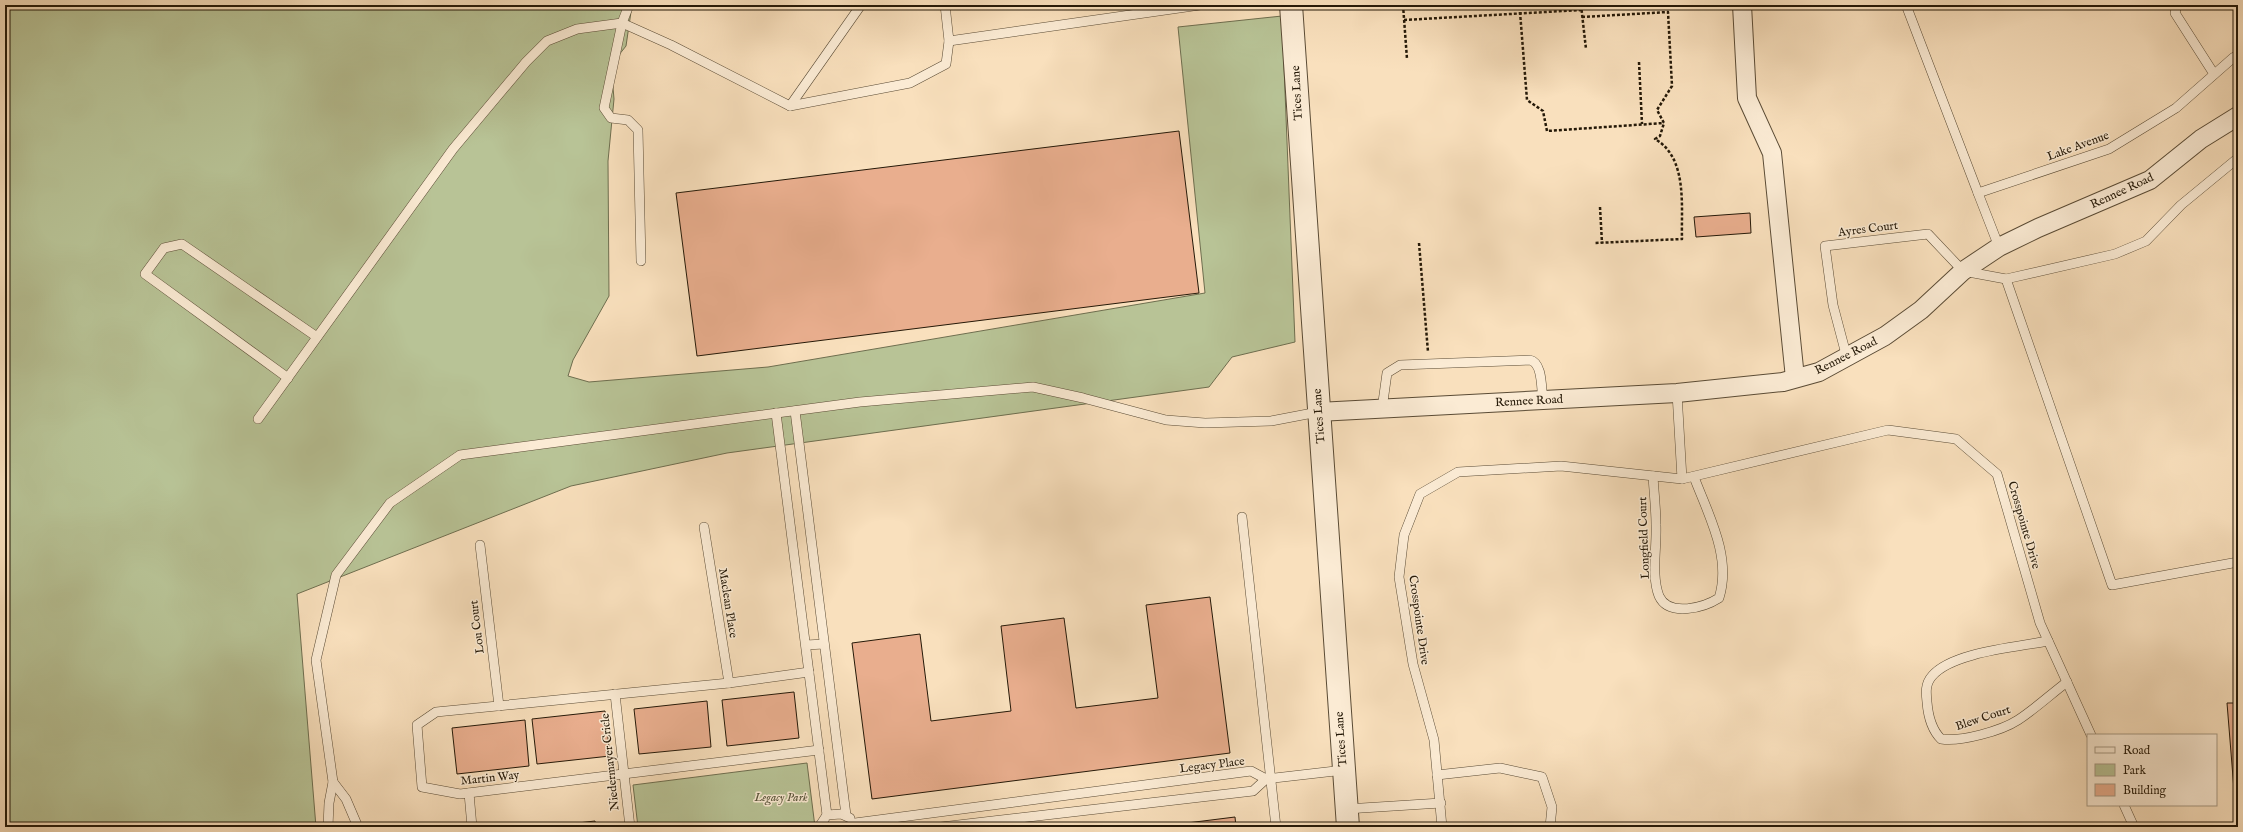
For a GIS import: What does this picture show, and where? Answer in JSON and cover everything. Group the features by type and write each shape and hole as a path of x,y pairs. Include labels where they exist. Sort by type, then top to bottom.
{"street":[{"name":"Tices Lane","path":"1291,5 1347,818"},
{"path":"1742,5 1747,98 1772,153 1796,378"},
{"name":"Rennee Road","path":"1318,412 1677,393 1783,382 1819,372 1885,336 1922,310 1963,272 1999,247 2038,228 2150,180 2201,140 2238,116"}],"lane":[{"path":"629,5 622,23 604,108 611,118 628,120 638,130 641,261"},
{"path":"790,106 861,5"},
{"path":"258,418 453,149 526,62 547,41 577,29 622,23 671,45 790,106 910,83 946,64 949,41 945,5"},
{"path":"949,41 1148,8 1200,5"},
{"path":"1906,5 1999,247"},
{"path":"2177,5 2175,13 2214,74"},
{"name":"Lake Avenue","path":"1978,193 2109,149 2176,108 2214,74 2238,56"},
{"path":"1963,272 2006,279 2115,254 2146,241 2181,205 2238,158"},
{"name":"Ayres Court","path":"1847,358 1833,305 1825,246 1928,234 1963,272"},
{"path":"288,378 145,274 164,248 182,244 317,337"},
{"path":"2006,279 2112,585 2238,562"},
{"path":"1382,409 1384,386 1390,370 1400,365 1533,360 1539,368 1543,400"},
{"path":"328,827 329,803 333,782 316,660 336,575 390,502 460,455 860,402 1033,387 1083,398 1166,420 1189,422 1271,421 1318,412"},
{"path":"1677,393 1682,480"},
{"path":"794,411 846,815 856,825"},
{"path":"776,413 827,815 819,827"},
{"name":"Crosspointe Drive","path":"1442,827 1441,802 1434,740 1412,664 1399,577 1404,535 1420,494 1458,472 1561,466 1682,480 1888,430 1956,439 1997,474 2040,623 2091,734"},
{"name":"Longfield Court","path":"1653,476 1656,525 1656,570 1659,595 1662,601 1679,609 1710,604 1719,598 1722,589 1724,568 1717,537 1694,477"},
{"path":"1242,517 1268,779 1276,827"},
{"name":"Maclean Place","path":"704,527 728,682"},
{"name":"Lou Court","path":"480,545 499,706"},
{"name":"Blew Court","path":"2048,641 1955,660 1932,675 1926,690 1927,708 1937,734 1941,739 1958,740 2009,725 2019,720 2067,682"},
{"path":"806,645 824,644"},
{"name":"Martin Way","path":"809,672 728,682 436,712 417,725 422,788 460,794 819,750"},
{"name":"Niedermayer Cricle","path":"615,694 630,827"},
{"path":"1437,775 1500,768 1542,777 1552,807 1550,827"},
{"path":"941,827 1253,791 1268,779 1344,770"},
{"name":"Legacy Place","path":"856,825 1251,771 1268,779"},
{"path":"333,782 346,799 358,827"},
{"path":"469,793 472,827"},
{"path":"1347,818 1441,802"},
{"path":"2124,806 2134,827"},
{"path":"827,815 846,815"}],"path":[{"path":"1403,5 1407,59"},
{"path":"1581,5 1586,49"},
{"path":"1404,20 1520,12 1581,10"},
{"path":"1520,12 1527,100 1543,111 1547,130 1664,123"},
{"path":"1582,17 1668,12 1672,86 1657,110 1664,123 1660,136 1655,139 1667,147 1675,159 1679,171 1682,239 1596,243"},
{"path":"1639,62 1642,124"},
{"path":"1600,207 1602,243"},
{"path":"1419,243 1429,364"}],"green space":[{"path":"5,5 632,5 626,46 611,65 614,99 608,161 609,296 573,360 568,376 589,382 768,367 1205,293 1178,27 1282,16 1295,342 1232,357 1209,387 727,453 571,486 297,594 316,827 5,827"},
{"name":"Legacy Park","path":"807,763 815,827 638,827 633,785"}],"building":[{"path":"1179,131 1199,293 697,356 676,193"},
{"path":"1750,213 1751,233 1696,237 1694,217"},
{"path":"1210,597 1230,753 872,799 852,643 920,634 931,721 1011,711 1001,626 1064,618 1076,708 1158,698 1146,605"},
{"path":"794,692 799,738 727,746 722,700"},
{"path":"707,701 711,747 639,754 634,709"},
{"path":"2227,703 2238,703 2238,827 2237,827"},
{"path":"605,711 610,756 537,764 532,719"},
{"path":"525,720 529,766 457,774 452,728"},
{"path":"1235,817 1236,827 1155,827"},
{"path":"595,821 596,827 552,827 552,826"}]}
